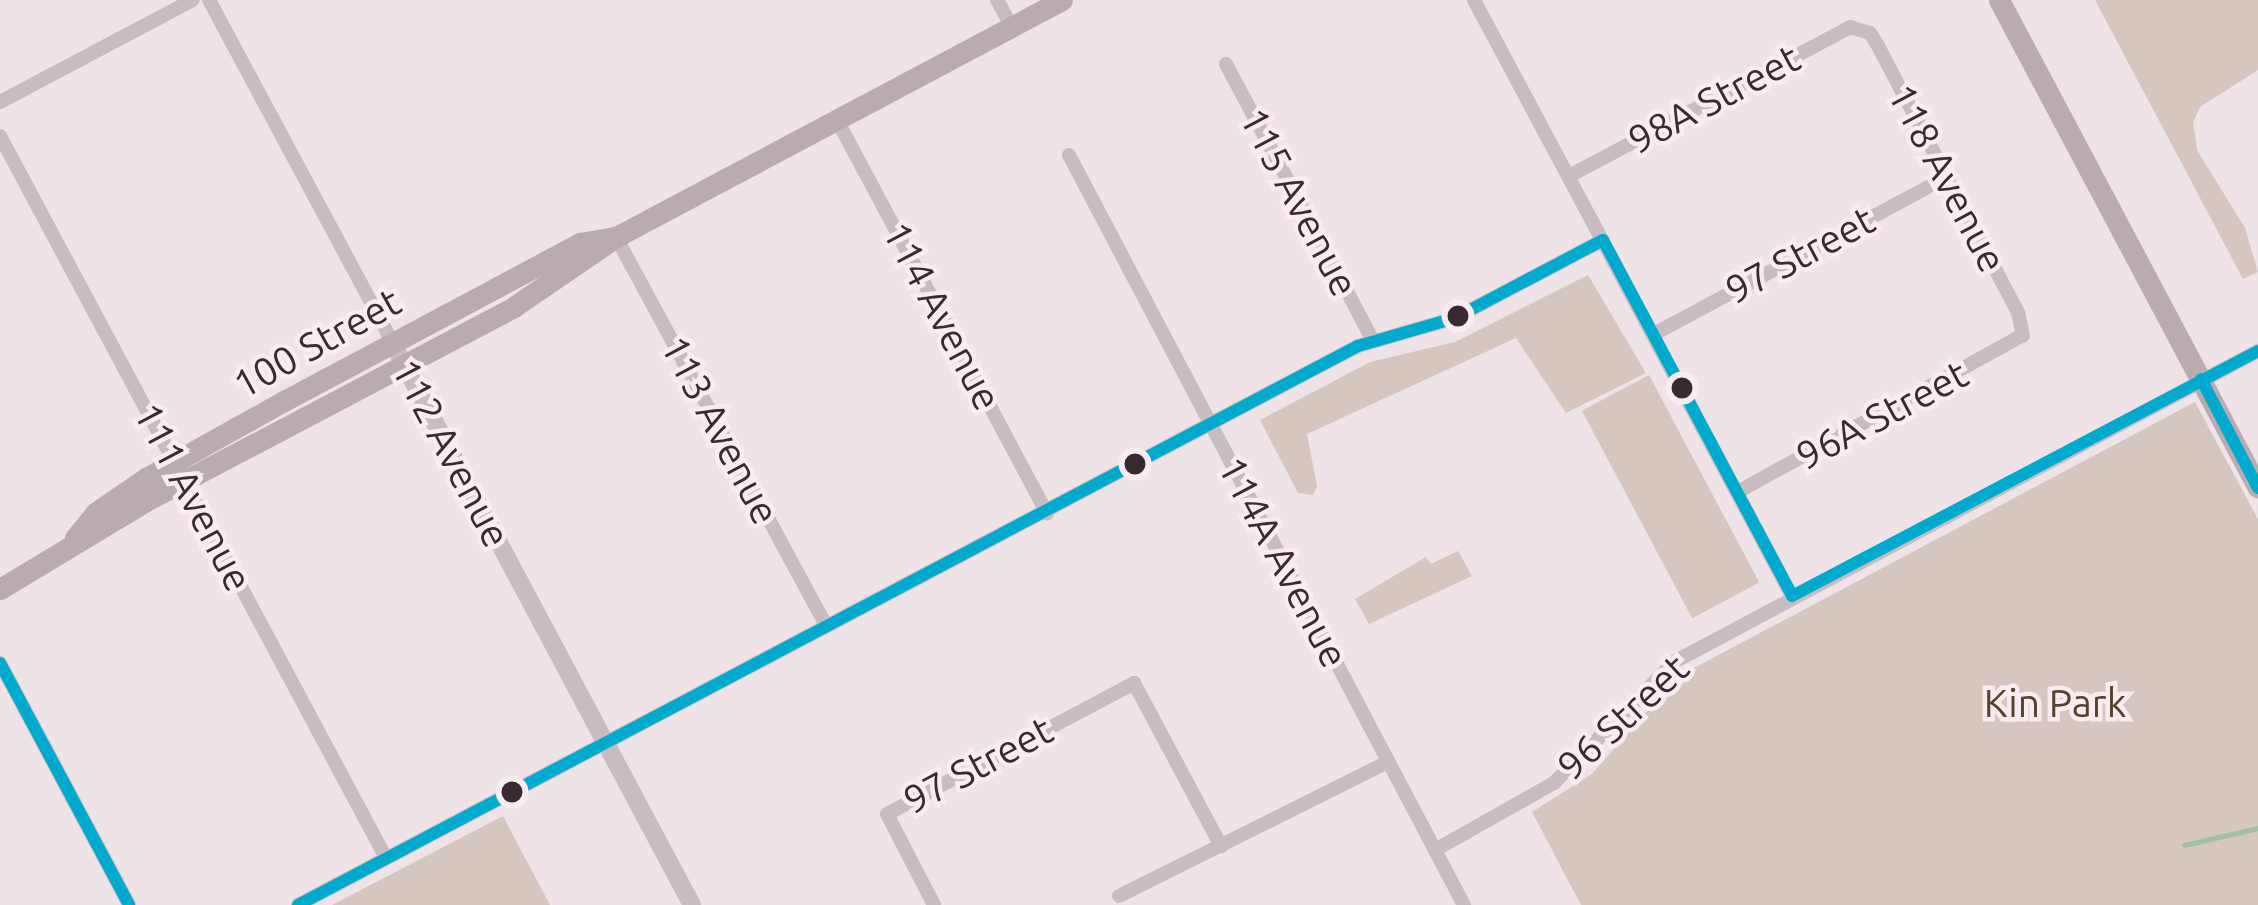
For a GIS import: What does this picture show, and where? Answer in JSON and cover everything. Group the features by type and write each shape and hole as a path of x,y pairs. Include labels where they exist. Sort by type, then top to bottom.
{"main road":[{"name":"100 Street","path":"180,472 514,306 616,237 1062,0"},
{"path":"1999,0 2258,488"},
{"name":"100 Street","path":"0,590 392,342 580,244 616,237"}],"street":[{"path":"0,102 193,0"},
{"name":"112 Avenue","path":"209,0 692,905"},
{"path":"997,0 1012,27"},
{"path":"1474,0 1792,596"},
{"name":"98A Street","path":"1569,176 1860,27"},
{"name":"118 Avenue","path":"1860,27 1947,177 2023,335"},
{"name":"115 Avenue","path":"1226,64 1373,340"},
{"name":"114 Avenue","path":"837,120 1047,513"},
{"name":"111 Avenue","path":"0,136 386,858"},
{"name":"114A Avenue","path":"1069,155 1464,905"},
{"name":"97 Street","path":"1654,334 1947,177"},
{"name":"113 Avenue","path":"616,237 825,624"},
{"path":"298,905 604,740 1373,340 1455,318 1603,240"},
{"name":"96A Street","path":"1737,492 2023,335"},
{"name":"96 Street","path":"1435,850 1554,783 1649,681 1792,596 2258,351"},
{"path":"0,663 129,905"},
{"name":"97 Street","path":"934,905 886,814 1134,683 1221,846"},
{"path":"1119,896 1388,762"}],"green space":[{"path":"2095,0 2258,0 2258,70 2200,107 2193,122 2197,150 2245,228 2258,272 2243,279"},
{"path":"1588,275 1646,373 1566,413 1516,338 1307,434 1317,486 1313,495 1298,493 1260,420 1370,362 1455,342"},
{"path":"1649,375 1759,582 1692,618 1582,411"},
{"name":"Kin Park","path":"2195,402 2258,519 2258,905 1581,905 1532,812 1592,774 1677,677"},
{"path":"1458,551 1472,576 1369,624 1355,599 1426,557 1431,564"},
{"path":"503,816 550,905 332,905"}],"waterway":[{"path":"2184,845 2258,828"}],"transit line":[{"path":"298,905 1358,346 1455,318 1603,240 1792,596 2258,351"},
{"path":"2201,379 2258,488"},
{"path":"0,663 129,905"}]}
